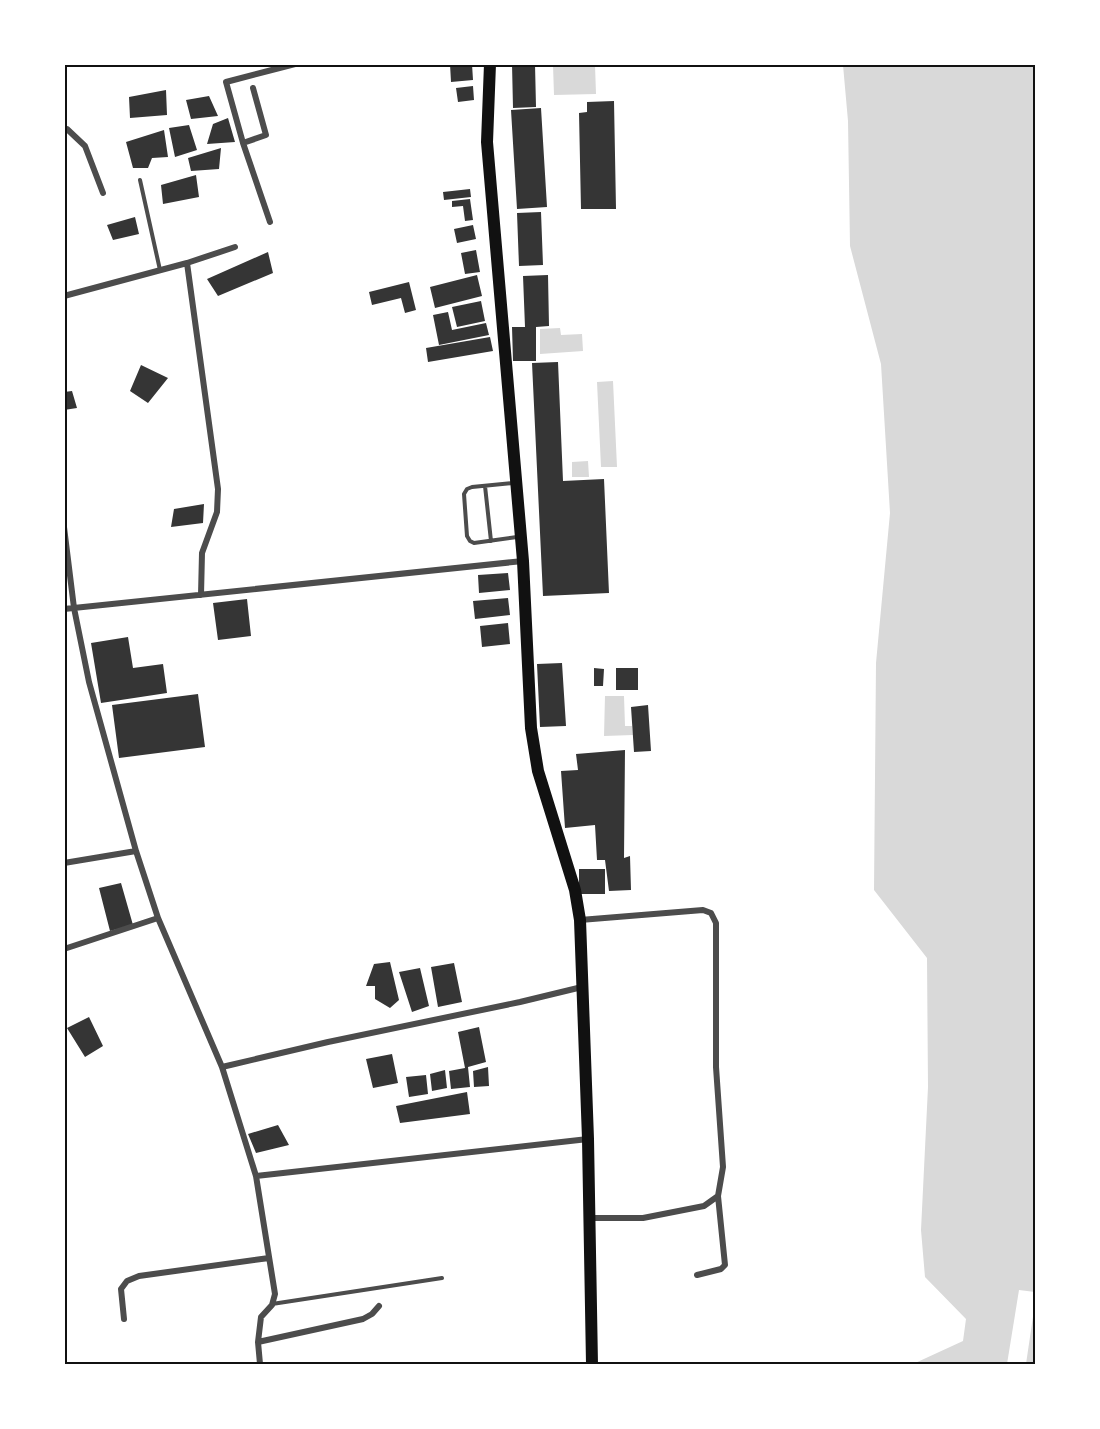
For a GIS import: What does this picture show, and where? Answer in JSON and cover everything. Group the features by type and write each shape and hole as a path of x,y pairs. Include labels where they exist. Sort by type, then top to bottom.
{"main road":[{"path":"490,64 488,142 523,561 531,728 538,771 575,890 580,920 588,1139 592,1365"}],"street":[{"path":"270,222 243,143 226,82 295,64"},
{"path":"243,143 266,135 253,88"},
{"path":"64,129 67,129 85,146 103,193"},
{"path":"64,296 187,263 235,247"},
{"path":"187,263 218,489 217,512 202,553 201,595"},
{"path":"64,527 74,608 89,682 136,851 158,918 222,1066 255,1176 275,1294 272,1305 261,1317 258,1341 260,1365"},
{"path":"64,609 523,561"},
{"path":"64,863 136,851"},
{"path":"580,920 703,909 711,913 716,922 716,1067 723,1167 718,1196 725,1265 721,1269 697,1275"},
{"path":"64,949 158,918"},
{"path":"222,1066 520,1002 582,986"},
{"path":"255,1176 588,1139"},
{"path":"590,1218 643,1218 704,1206 718,1196"},
{"path":"124,1319 121,1289 127,1281 139,1276 269,1258"},
{"path":"258,1341 363,1319 379,1306"}],"lane":[{"path":"140,180 159,270"},
{"path":"516,482 467,489 464,494 467,537 470,542 474,543 521,537"},
{"path":"485,486 491,541"},
{"path":"272,1305 442,1278"}],"shaded area":[{"path":"553,65 595,65 596,94 554,95"},
{"path":"843,65 1035,65 1035,1364 913,1364 963,1341 966,1319 925,1277 921,1230 928,1087 927,958 874,890 876,663 890,513 881,364 850,246 848,121"},
{"path":"560,328 561,335 582,334 583,351 540,354 540,329"},
{"path":"613,381 617,467 601,467 597,382"},
{"path":"588,461 589,477 572,477 572,462"},
{"path":"605,696 624,696 625,726 632,726 633,735 604,736"}],"pier":[{"path":"1019,1290 1035,1292 1026,1364 1007,1364"}],"building":[{"path":"450,64 472,64 473,80 451,82"},
{"path":"512,64 535,64 536,107 513,108"},
{"path":"473,86 474,100 458,102 456,88"},
{"path":"166,90 167,115 130,118 129,97"},
{"path":"209,96 218,116 191,119 186,100"},
{"path":"614,101 616,209 581,209 579,113 587,112 587,102"},
{"path":"541,108 547,207 517,209 511,110"},
{"path":"228,118 235,142 207,144 213,124"},
{"path":"189,125 197,150 175,157 169,128"},
{"path":"164,130 168,157 152,158 148,168 133,168 126,142"},
{"path":"221,148 219,169 191,171 188,158"},
{"path":"196,175 199,197 163,204 161,185"},
{"path":"470,189 471,197 444,200 443,192"},
{"path":"470,199 473,220 465,221 463,206 452,207 452,201"},
{"path":"541,212 543,265 519,266 517,213"},
{"path":"135,217 139,234 113,240 107,225"},
{"path":"473,225 476,239 457,243 454,229"},
{"path":"476,250 480,272 465,274 461,253"},
{"path":"268,252 273,273 218,296 207,279"},
{"path":"477,275 482,296 435,308 430,287"},
{"path":"548,275 549,326 536,327 536,361 513,361 512,327 525,327 523,276"},
{"path":"409,282 416,310 405,313 401,298 372,305 369,292"},
{"path":"481,301 485,321 457,327 452,307"},
{"path":"448,312 452,330 486,323 489,335 439,345 433,315"},
{"path":"490,337 493,351 428,362 426,348"},
{"path":"558,362 563,481 604,479 609,593 543,596 532,363"},
{"path":"141,365 168,378 148,403 130,391"},
{"path":"72,391 77,408 64,410 64,392"},
{"path":"204,504 203,523 171,527 174,509"},
{"path":"508,573 510,590 479,593 478,575"},
{"path":"508,598 510,615 475,619 473,601"},
{"path":"247,599 251,636 218,640 213,603"},
{"path":"508,623 510,644 482,647 480,626"},
{"path":"128,637 133,668 163,664 167,693 101,703 91,643"},
{"path":"562,663 566,726 540,727 537,664"},
{"path":"594,668 604,669 603,686 594,686"},
{"path":"616,668 638,668 638,690 616,690"},
{"path":"198,694 205,747 119,758 112,705"},
{"path":"648,705 651,751 634,752 631,707"},
{"path":"625,750 624,858 630,856 631,890 609,891 605,860 597,860 595,825 565,828 561,771 578,770 576,754"},
{"path":"579,869 605,869 605,894 579,894"},
{"path":"121,883 133,925 110,931 99,888"},
{"path":"390,962 399,1000 390,1008 375,999 375,986 366,986 374,964"},
{"path":"454,963 462,1002 438,1007 431,967"},
{"path":"420,968 429,1006 412,1012 399,972"},
{"path":"89,1017 103,1046 85,1057 67,1028"},
{"path":"479,1027 486,1062 468,1067 470,1087 451,1089 449,1071 465,1068 458,1032"},
{"path":"392,1054 398,1083 373,1088 366,1059"},
{"path":"488,1067 489,1086 474,1087 473,1071"},
{"path":"445,1070 447,1088 432,1091 430,1074"},
{"path":"426,1075 428,1094 409,1097 406,1077"},
{"path":"467,1092 470,1114 400,1123 396,1106"},
{"path":"278,1125 289,1145 256,1153 248,1134"}]}
